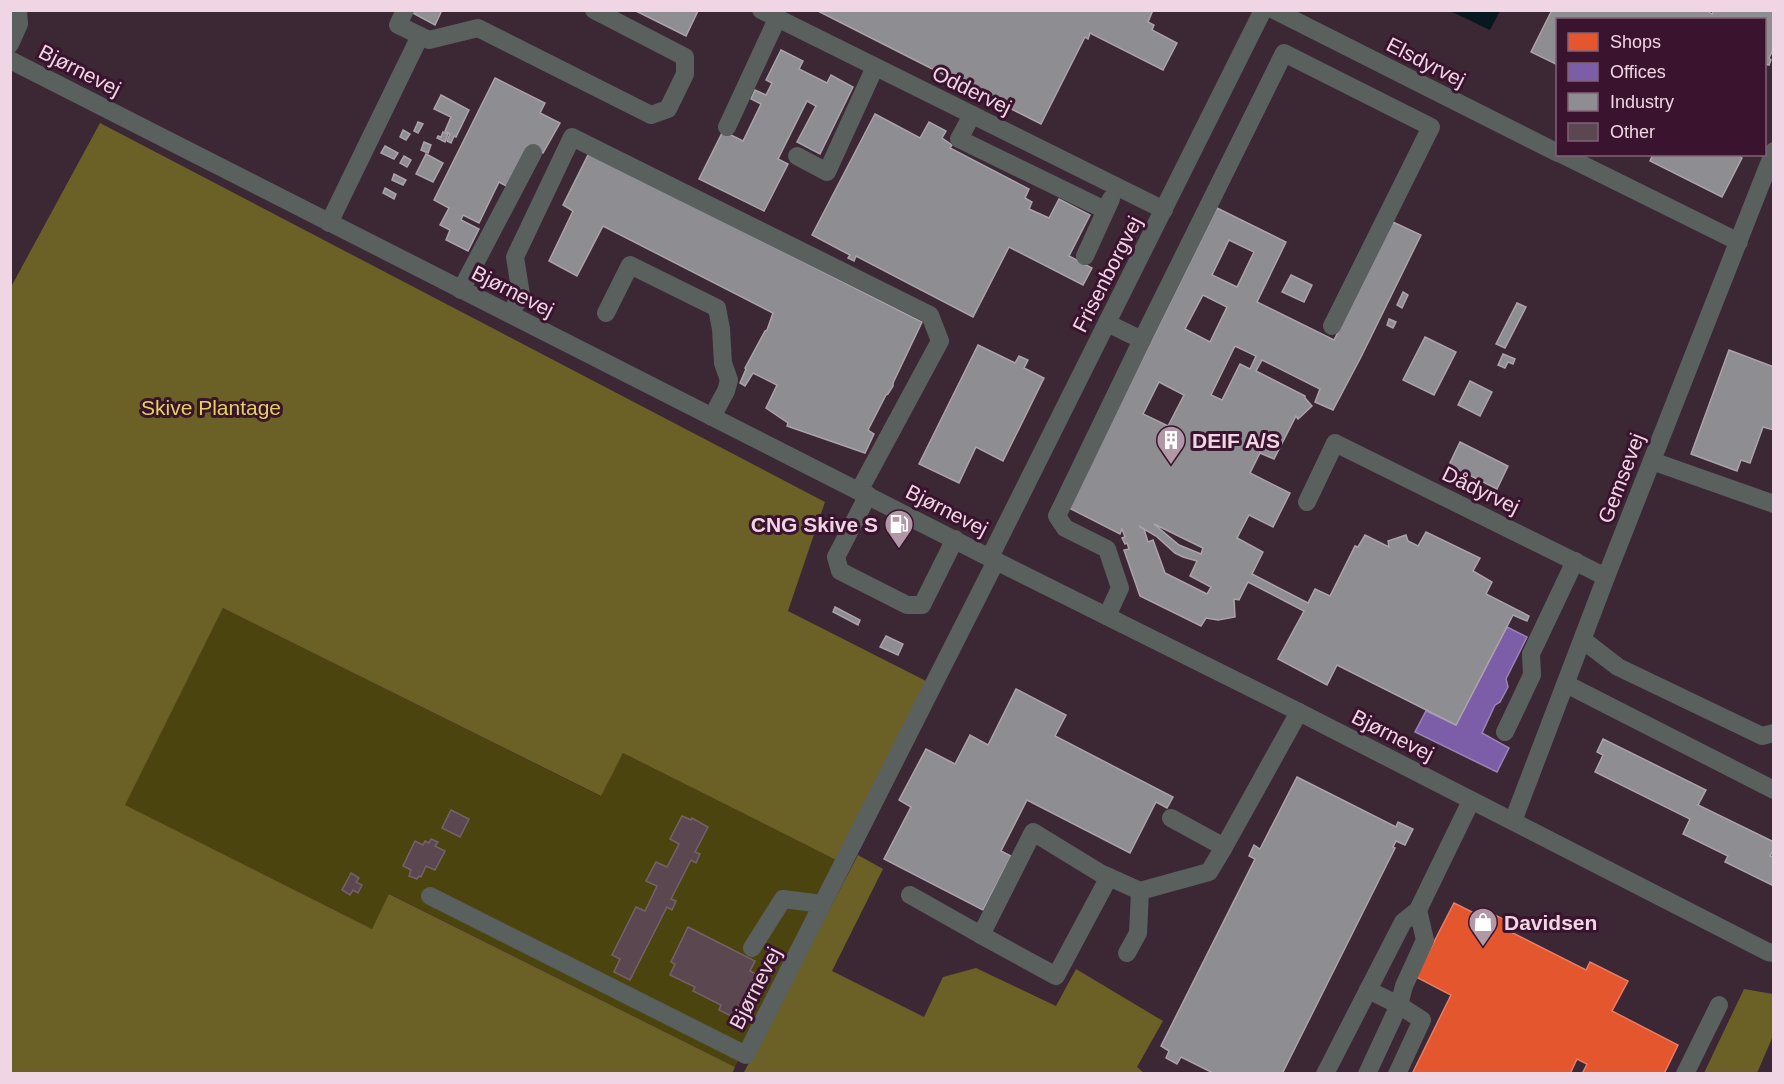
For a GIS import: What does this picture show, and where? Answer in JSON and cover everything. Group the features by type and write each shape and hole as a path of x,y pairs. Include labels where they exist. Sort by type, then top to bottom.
{"street":[{"path":"10,44 19,24 18,10"},
{"path":"405,10 398,25 429,40 478,28 651,115 668,110 685,74 685,57 594,10"},
{"name":"Oddervej","path":"761,10 787,18 875,67 1164,210"},
{"name":"Frisenborgvej","path":"993,559 1107,323 1263,10"},
{"name":"Elsdyrvej","path":"1274,10 1556,152"},
{"path":"727,127 787,18"},
{"path":"329,223 420,36"},
{"path":"1107,616 1120,588 1107,549 1065,528 1057,516 1284,53 1431,127"},
{"name":"Bjørnevej","path":"10,60 1772,954"},
{"path":"797,156 827,172 875,67"},
{"path":"1332,326 1446,97"},
{"path":"972,115 959,139 1106,210"},
{"path":"510,314 521,295 515,257 572,136 930,315 940,340 863,493 836,557 840,571 907,605 922,605 955,539"},
{"name":"Gemsevej","path":"1513,821 1773,151"},
{"path":"461,290 533,153"},
{"name":"Elsdyrvej","path":"1563,156 1738,242"},
{"path":"1085,256 1116,186"},
{"path":"606,313 630,265 717,308 723,363 729,380 726,391 712,417"},
{"path":"1107,323 1142,340"},
{"name":"Dådyrvej","path":"1307,502 1335,443 1606,577"},
{"path":"1652,461 1773,504"},
{"name":"Bjørnevej","path":"430,896 746,1055 993,559"},
{"path":"1505,732 1532,675 1532,654 1575,561"},
{"path":"1583,640 1618,667 1761,736 1773,733"},
{"path":"1566,684 1773,790"},
{"path":"981,935 1033,832 1109,877 1140,891 1209,872 1299,712"},
{"path":"1325,1074 1403,922 1418,910 1471,801"},
{"path":"1171,818 1224,847"},
{"path":"910,895 1056,976 1109,877"},
{"path":"1127,953 1138,933 1140,891"},
{"path":"752,948 783,899 822,904"},
{"path":"1366,1074 1399,1005 1404,986 1425,940 1418,910"},
{"path":"1368,990 1399,1005 1422,1020 1397,1074"},
{"path":"1684,1074 1719,1005"}],"shaded area":[{"path":"1450,11 1500,11 1490,30"},
{"path":"223,608 600,796 623,753 838,861 735,1067 390,894 372,929 124,805"}],"green space":[{"name":"Skive Plantage","path":"100,123 825,502 788,611 928,682 838,861 623,753 601,796 223,608 125,805 372,929 389,894 735,1067 732,1074 11,1074 11,287"},
{"path":"858,855 883,869 832,971 924,1017 943,977 976,968 1056,1006 1076,969 1163,1021 1137,1067 1144,1073 743,1074"},
{"path":"1744,989 1773,994 1773,1036 1757,1073 1704,1073"}],"building: Shops":[{"path":"1454,903 1488,920 1491,913 1509,922 1505,929 1586,970 1590,962 1628,981 1612,1011 1678,1045 1664,1074 1582,1074 1587,1064 1577,1059 1570,1074 1412,1074 1451,995 1416,977"}],"building: Offices":[{"path":"1507,627 1527,637 1506,679 1508,687 1500,702 1495,705 1482,733 1509,748 1497,772 1415,732 1426,711 1456,725"}],"building: Industry":[{"path":"411,10 442,10 435,25"},
{"path":"634,10 697,10 698,11 686,36"},
{"path":"816,10 1153,10 1148,22 1154,25 1152,30 1177,43 1163,70 1090,33 1088,39 1085,37 1041,124"},
{"path":"1552,10 1706,10 1712,14 1714,10 1774,10 1774,48 1769,58 1771,60 1769,65 1766,64 1766,18 1556,18 1556,64 1531,52"},
{"path":"781,50 803,61 799,69 827,83 831,75 853,87 820,154 797,142 816,106 807,101 778,159 788,164 764,211 699,179 723,131 743,141 761,104 751,99 755,90 766,95 772,83 766,80"},
{"path":"495,78 545,103 540,113 560,123 543,153 528,146 508,187 499,182 479,223 463,215 461,220 479,229 468,251 446,240 450,230 440,225 449,208 434,200"},
{"path":"441,95 469,110 451,143 447,141 450,134 445,131 451,117 434,109"},
{"path":"875,114 920,138 929,122 946,131 942,138 952,145 950,148 1029,189 1025,198 1032,202 1029,209 1049,218 1059,199 1090,215 1069,256 1092,268 1083,285 1009,247 973,317 856,256 854,261 848,258 850,255 812,235"},
{"path":"418,122 423,124 418,133 414,131"},
{"path":"403,130 410,134 406,140 400,137"},
{"path":"443,132 448,134 445,142 437,138 441,137"},
{"path":"424,142 431,145 428,153 421,150"},
{"path":"385,146 398,153 394,159 381,153"},
{"path":"589,153 922,322 893,386 868,430 874,434 865,453 787,426 788,423 766,408 777,385 753,373 745,386 740,383 745,368 767,330 773,313 603,226 577,276 549,261 573,211 563,205"},
{"path":"426,154 443,163 433,182 416,174"},
{"path":"404,156 411,160 407,167 400,163"},
{"path":"1652,156 1739,156 1742,158 1722,197 1650,161"},
{"path":"394,174 406,180 403,185 392,180"},
{"path":"385,188 396,194 394,199 383,193"},
{"name":"DEIF A/S","path":"1217,208 1286,242 1257,302 1334,340 1393,222 1421,235 1333,410 1315,402 1320,389 1262,360 1256,371 1305,396 1312,406 1298,419 1296,416 1274,459 1260,453 1250,473 1290,493 1273,527 1249,515 1237,538 1263,552 1252,574 1308,603 1315,589 1330,596 1355,546 1358,547 1365,535 1389,547 1388,541 1406,535 1408,541 1418,546 1426,532 1480,558 1473,571 1492,582 1486,594 1529,616 1527,621 1513,615 1456,725 1337,665 1327,685 1278,659 1304,611 1248,582 1239,600 1234,599 1235,617 1218,620 1206,618 1201,626 1140,596 1124,550 1129,549 1122,538 1125,537 1122,529 1120,534 1069,508","holes":["1229,240 1254,252 1237,287 1212,275","1203,295 1227,307 1210,342 1185,329","1235,346 1256,356 1250,369 1240,364 1222,400 1211,395","1159,382 1184,395 1168,426 1143,414","1154,524 1203,548 1201,554 1179,545","1139,526 1156,536 1175,553 1197,561 1190,576 1211,587 1207,594 1165,573 1153,540 1148,542 1144,529"]},
{"path":"1291,275 1312,285 1304,302 1282,292"},
{"path":"1403,292 1408,295 1402,308 1397,305"},
{"path":"1517,303 1526,307 1505,348 1496,344"},
{"path":"1389,319 1396,322 1393,328 1387,325"},
{"path":"1425,337 1456,352 1434,395 1403,380"},
{"path":"978,345 1015,363 1019,356 1028,360 1024,368 1044,378 1003,461 976,447 959,483 919,464"},
{"path":"1729,350 1774,367 1774,430 1763,427 1750,463 1741,460 1737,471 1691,454"},
{"path":"1503,354 1515,359 1513,364 1508,362 1505,368 1498,365"},
{"path":"1470,381 1492,392 1480,416 1458,405"},
{"path":"1460,442 1508,466 1497,489 1449,465"},
{"path":"835,607 860,620 858,625 833,612"},
{"path":"886,636 903,644 898,655 880,647"},
{"path":"1016,689 1066,715 1055,736 1173,797 1167,808 1156,802 1130,853 1027,800 1001,851 1011,856 983,910 884,859 911,807 899,800 926,749 955,764 970,735 988,745"},
{"path":"1603,739 1706,790 1698,805 1774,842 1774,849 1770,856 1774,857 1774,886 1725,862 1728,856 1683,834 1690,819 1595,772 1603,755 1597,752"},
{"path":"1297,777 1396,827 1398,822 1413,829 1405,845 1396,841 1393,847 1395,848 1282,1074 1215,1074 1181,1057 1177,1064 1166,1058 1169,1051 1161,1046 1255,859 1249,856 1254,845 1260,849"}],"building: Other":[{"path":"451,810 469,819 460,837 442,828"},
{"path":"682,816 691,820 692,818 708,827 695,852 700,854 696,863 691,860 671,899 676,901 672,910 667,907 630,980 614,972 620,959 612,955 636,907 645,911 657,886 646,881 656,862 667,867 679,844 670,839"},
{"path":"431,839 438,842 435,846 445,851 435,870 426,866 421,877 417,879 409,876 411,870 403,866 415,841 423,845 425,841 429,843"},
{"path":"351,873 359,878 356,882 362,885 358,893 353,890 350,895 342,890"},
{"path":"688,927 755,961 750,971 758,975 755,981 759,983 744,1013 736,1008 731,1016 719,1010 721,1005 693,991 695,987 670,975 675,964 671,962"}],"place":[{"name":"DEIF A/S","path":"1171,466"},
{"name":"CNG Skive S","path":"899,550"},
{"name":"Davidsen","path":"1483,948"}]}
